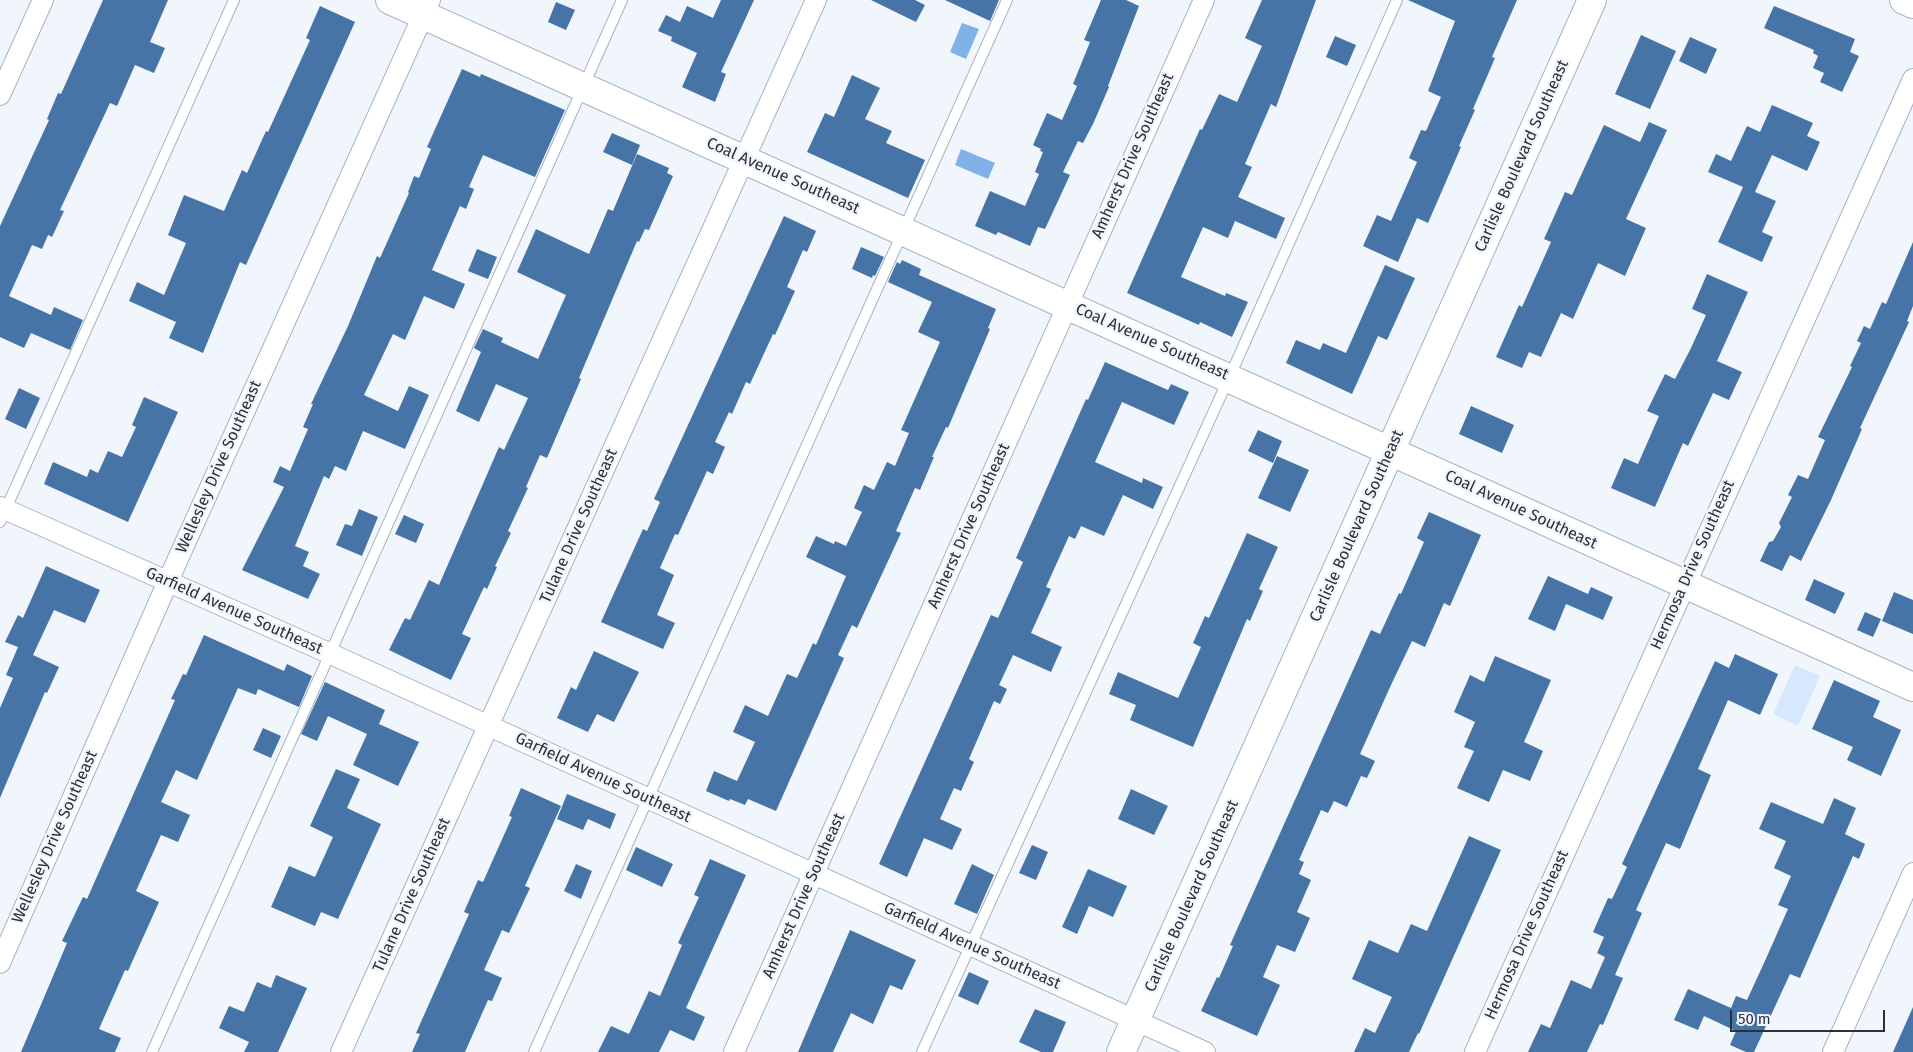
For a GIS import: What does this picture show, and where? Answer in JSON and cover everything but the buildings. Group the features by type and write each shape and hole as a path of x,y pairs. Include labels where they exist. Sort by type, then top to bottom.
{"main road":[{"name":"Coal Avenue Southeast","path":"390,0 427,8 583,87 1913,686"},
{"name":"Carlisle Boulevard Southeast","path":"1121,1052 1592,0"},
{"path":"1904,0 1913,4"}],"street":[{"path":"0,95 43,0"},
{"name":"Tulane Drive Southeast","path":"341,1052 816,0"},
{"name":"Amherst Drive Southeast","path":"734,1052 1204,0"},
{"name":"Wellesley Drive Southeast","path":"0,963 168,581 427,8"},
{"name":"Hermosa Drive Southeast","path":"1475,1052 1684,584 1913,79"},
{"name":"Garfield Avenue Southeast","path":"2,513 168,581 1205,1052"},
{"path":"1832,1052 1913,873"}],"lane":[{"path":"2,513 234,0"},
{"path":"152,1052 622,0"},
{"path":"534,1052 1008,0"},
{"path":"922,1052 1229,377 1397,0"}],"shaded area":[{"path":"1795,665 1820,676 1798,726 1773,714"}],"water":[{"path":"962,23 979,29 966,59 950,52"},
{"path":"961,149 995,163 988,179 955,165"}]}
